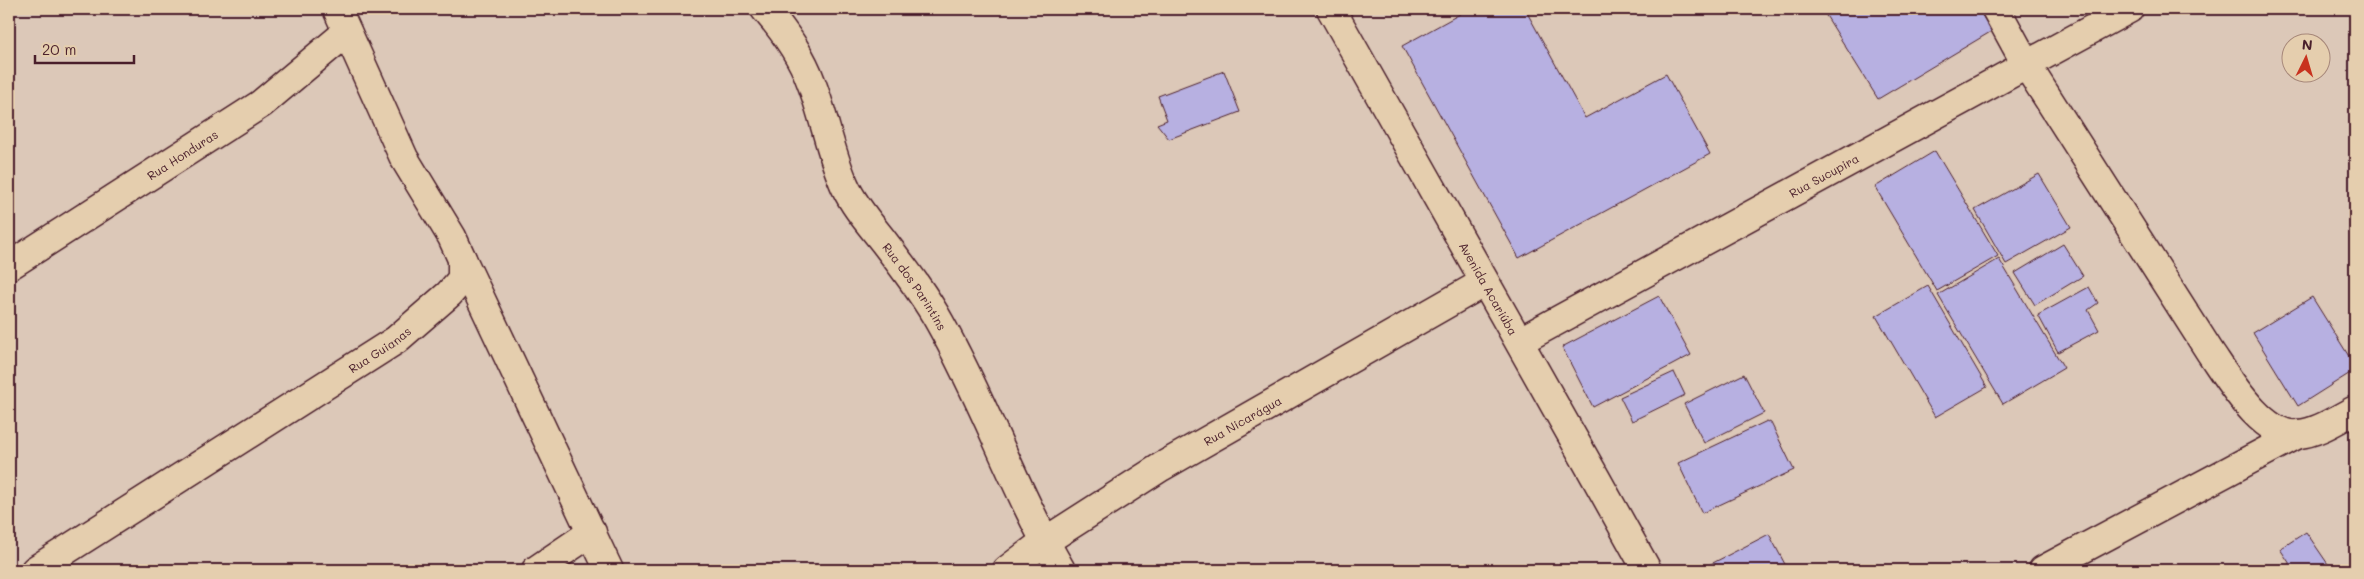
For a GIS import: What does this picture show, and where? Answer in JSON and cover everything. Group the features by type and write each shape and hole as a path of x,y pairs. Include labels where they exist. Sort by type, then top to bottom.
{"street":[{"name":"Rua dos Parintins","path":"765,9 783,30 798,54 811,82 845,186 860,211 900,262 938,320 964,368 1044,542 1061,570"},
{"name":"Avenida Acariúba","path":"1331,9 1484,283 1520,341 1647,570"},
{"path":"1996,9 2026,64 2235,389 2259,416 2274,430 2288,435 2317,430 2355,410"},
{"name":"Rua Sucupira","path":"1520,341 2129,9"},
{"path":"342,20 404,158 452,237 592,532 608,570"},
{"name":"Rua Honduras","path":"9,266 261,104 342,20"},
{"name":"Rua Guianas","path":"35,570 396,340 450,294 462,279 462,259"},
{"name":"Rua Nicarágua","path":"1007,570 1044,542 1169,463 1484,283"},
{"path":"2043,570 2298,434"},
{"path":"536,570 592,532"}],"building":[{"path":"1469,9 1525,9 1585,118 1666,74 1710,154 1519,258 1402,46"},
{"path":"1822,9 1978,9 1992,31 1878,99"},
{"path":"1224,71 1240,112 1169,139 1157,124 1167,120 1158,96"},
{"path":"1935,151 1998,256 1937,291 1875,187"},
{"path":"2039,174 2071,227 2006,264 1975,210"},
{"path":"2063,244 2083,276 2035,305 2015,273"},
{"path":"1999,259 2064,368 2003,404 1938,295"},
{"path":"1928,286 1987,387 1935,417 1876,316"},
{"path":"2089,287 2098,303 2088,310 2099,330 2058,352 2038,315"},
{"path":"1659,296 1691,355 1593,407 1562,347"},
{"path":"2312,297 2355,366 2355,370 2298,406 2253,333"},
{"path":"1674,372 1685,395 1632,421 1620,397"},
{"path":"1744,374 1764,413 1704,443 1684,404"},
{"path":"1767,421 1771,423 1794,470 1702,513 1678,463"},
{"path":"2306,532 2332,570 2294,570 2280,549"},
{"path":"1769,534 1788,570 1709,570 1707,566"}]}
